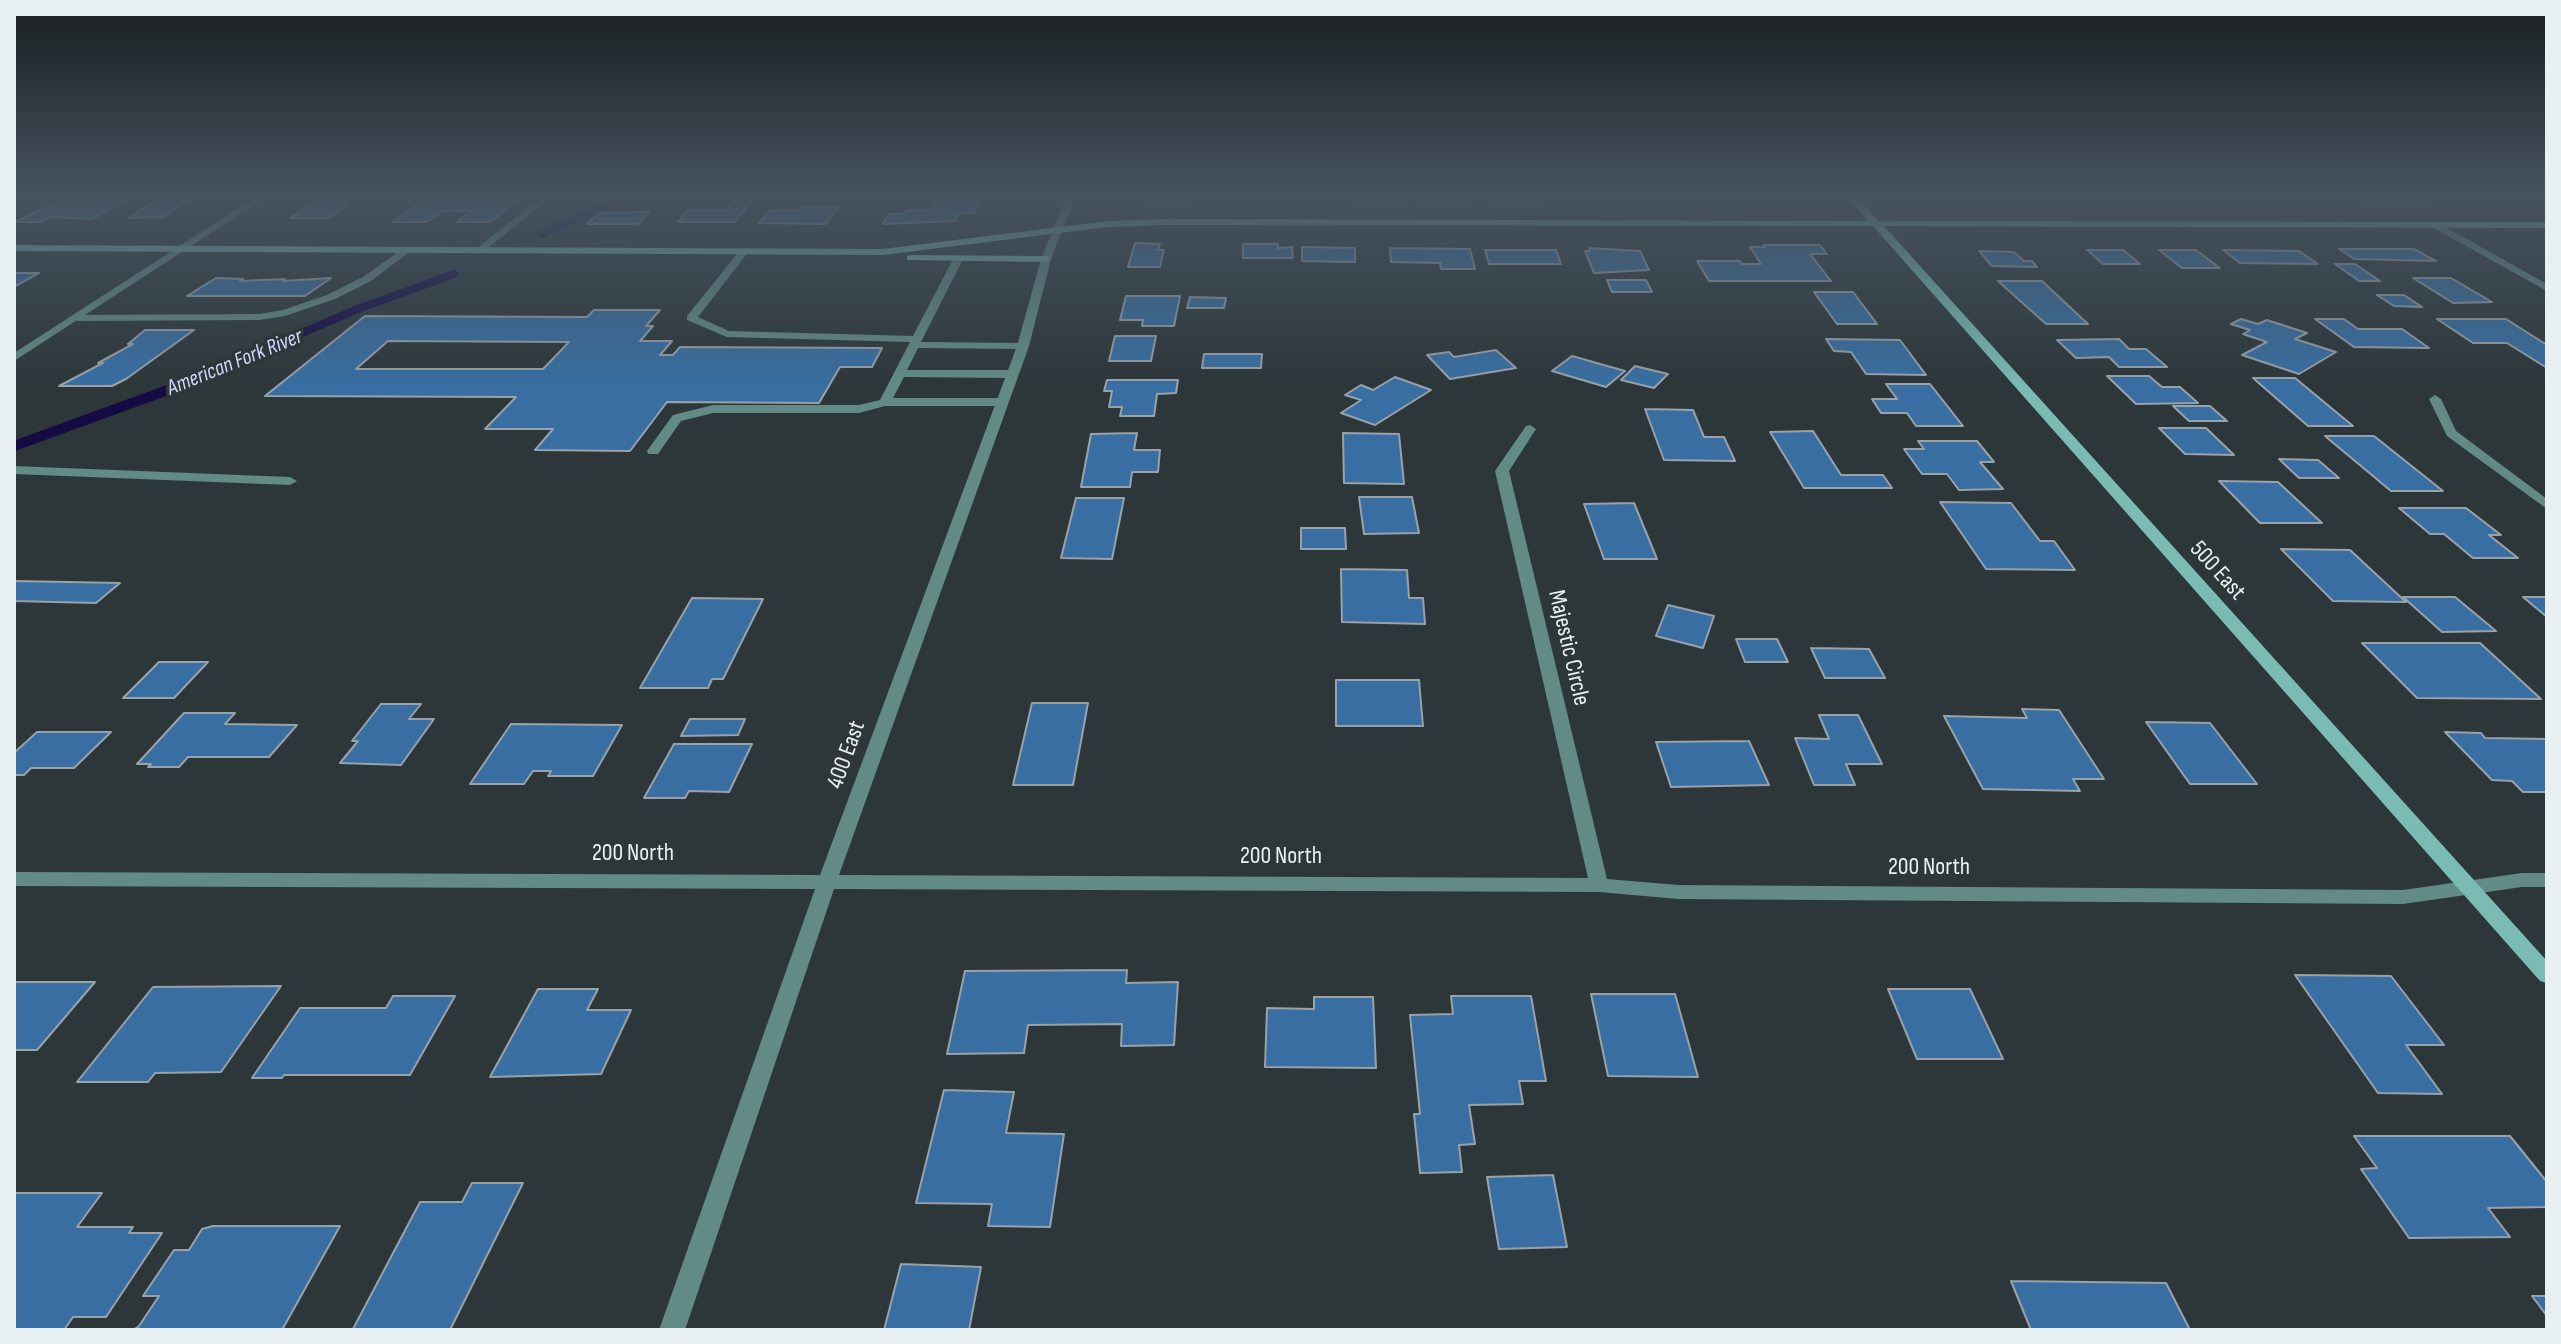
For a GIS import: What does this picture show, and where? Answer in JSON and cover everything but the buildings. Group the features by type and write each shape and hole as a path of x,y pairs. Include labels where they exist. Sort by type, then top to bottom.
{"street":[{"path":"14,358 164,261"},
{"path":"78,318 259,317 285,313 331,297 367,279 392,261"},
{"path":"736,261 691,318 727,334 1023,346"},
{"path":"885,402 957,261"},
{"name":"400 East","path":"672,1330 829,880 1023,346 1046,261"},
{"name":"500 East","path":"1910,261 2547,975"},
{"path":"2499,261 2547,288"},
{"path":"900,373 1012,374"},
{"path":"2435,399 2451,433 2547,505"},
{"path":"653,451 677,418 713,409 859,409 885,402 1002,402"},
{"name":"Majestic Circle","path":"1530,429 1502,471 1599,885"},
{"path":"14,470 290,481"},
{"name":"200 North","path":"14,879 1599,885 1678,892 2403,897 2522,880 2547,880"}],"waterway":[{"name":"American Fork River","path":"185,384 355,310 454,274"},
{"name":"American Fork River","path":"14,446 185,384"}]}
